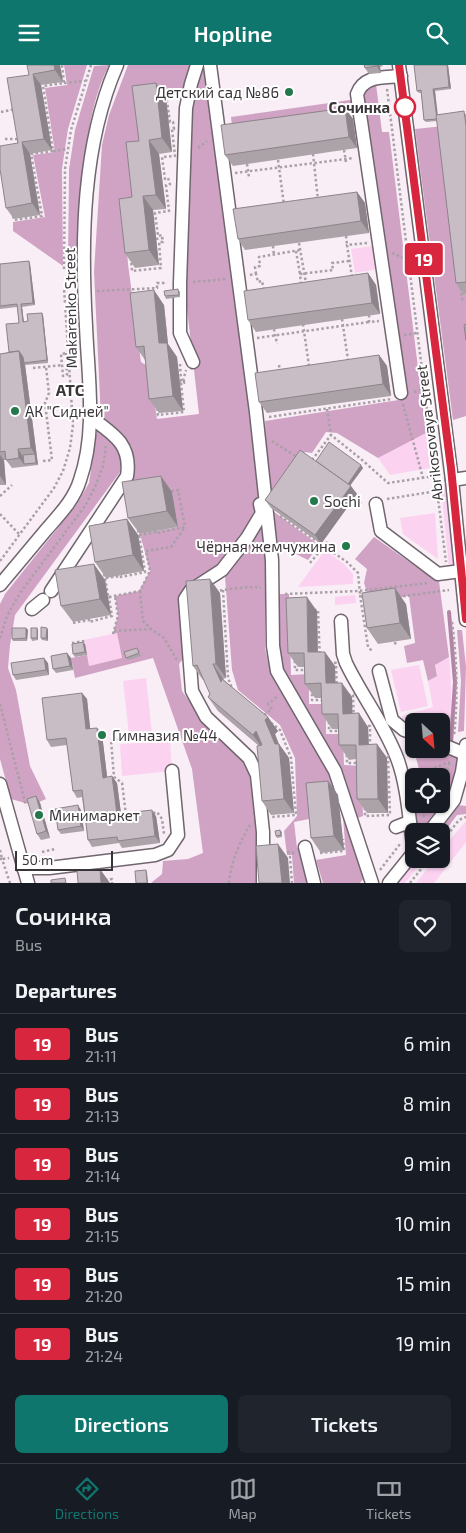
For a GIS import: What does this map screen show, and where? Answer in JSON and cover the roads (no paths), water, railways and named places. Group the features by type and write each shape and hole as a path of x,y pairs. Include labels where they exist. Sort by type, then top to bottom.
{"street":[{"name":"Makarenko Street","path":"0,585 69,502 80,482 86,459 90,417 83,271 87,204 93,143 100,111 117,65"},
{"path":"190,363 180,333 180,283 186,108 197,65"},
{"path":"210,65 260,419 272,560 272,646 277,671 334,771 372,883"},
{"path":"400,70 386,78 364,82 357,94 379,241 405,394"},
{"name":"Abrikosovaya Street","path":"400,70 457,487 462,551 461,571 466,620"},
{"path":"32,609 47,595 127,476 129,463 127,453 118,439 90,417"},
{"path":"260,419 252,430 262,513 247,538 222,570 191,590 185,599 192,691 206,717 248,758 257,775 263,832 263,883"},
{"path":"457,487 466,478"},
{"path":"376,501 381,531 438,574 461,571"},
{"path":"341,621 343,654 346,663 382,726 398,759 409,822 396,827"},
{"path":"379,671 392,720 405,729"},
{"path":"438,823 460,801 465,749 450,746"},
{"path":"23,867 57,867 155,855 168,850 178,835 172,771"},
{"path":"0,784 28,883"},
{"path":"305,847 314,883"},
{"path":"389,883 405,863"}],"waterway":[{"path":"449,612 455,682 451,743"}],"place":[{"name":"Детский сад №86","path":"289,92"},
{"name":"Сочинка","path":"405,107"},
{"name":"АК \"Сидней\"","path":"15,411"},
{"name":"Sochi","path":"314,501"},
{"name":"Чёрная жемчужина","path":"346,546"},
{"name":"Гимназия №44","path":"102,735"},
{"name":"Минимаркет","path":"39,815"}],"district":[{"name":"АТС","path":"70,389"}]}
